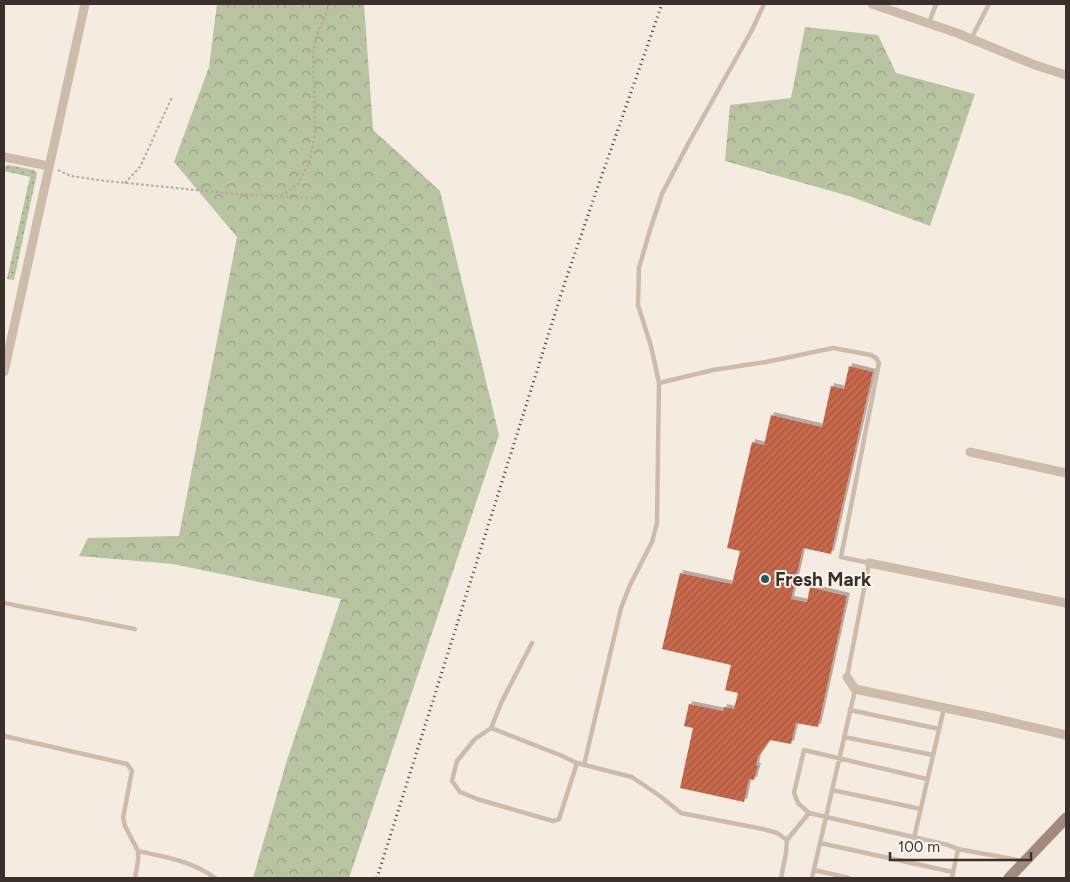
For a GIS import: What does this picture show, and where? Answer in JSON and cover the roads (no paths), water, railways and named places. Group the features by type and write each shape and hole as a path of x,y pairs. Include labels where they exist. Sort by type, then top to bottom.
{"main road":[{"path":"1009,878 1066,818"}],"street":[{"path":"4,368 85,4"},
{"path":"872,4 971,39 1035,65 1066,74"},
{"path":"4,157 49,166"},
{"path":"970,452 1066,473"},
{"path":"869,563 1066,603"},
{"path":"846,677 855,689 1066,735"}],"lane":[{"path":"584,765 621,608 630,585 652,542 657,523 659,383 651,346 638,305 639,268 662,194 752,30 764,4"},
{"path":"929,24 936,4"},
{"path":"971,39 989,4"},
{"path":"659,383 713,370 766,362 833,348 871,355 876,358 879,363 841,557 869,563 846,677"},
{"path":"4,603 135,629"},
{"path":"532,643 491,728 475,739 457,761 452,781 460,792 477,799 552,821 559,819 577,763"},
{"path":"812,878 855,689"},
{"path":"914,838 944,708"},
{"path":"850,710 939,729"},
{"path":"491,728 577,763 632,777 681,813 777,832 787,840"},
{"path":"4,736 127,764 132,771 123,818 138,851 135,878"},
{"path":"844,737 933,756"},
{"path":"927,779 804,750 794,793 798,803 809,813 958,849 1025,862"},
{"path":"832,790 920,809"},
{"path":"781,878 787,840 809,813"},
{"path":"820,843 953,872"},
{"path":"952,878 958,849"},
{"path":"138,851 182,861 216,878"},
{"path":"814,870 849,878"}],"railway":[{"path":"377,878 565,282 662,4"}],"place":[{"name":"Fresh Mark","path":"765,579"}]}
